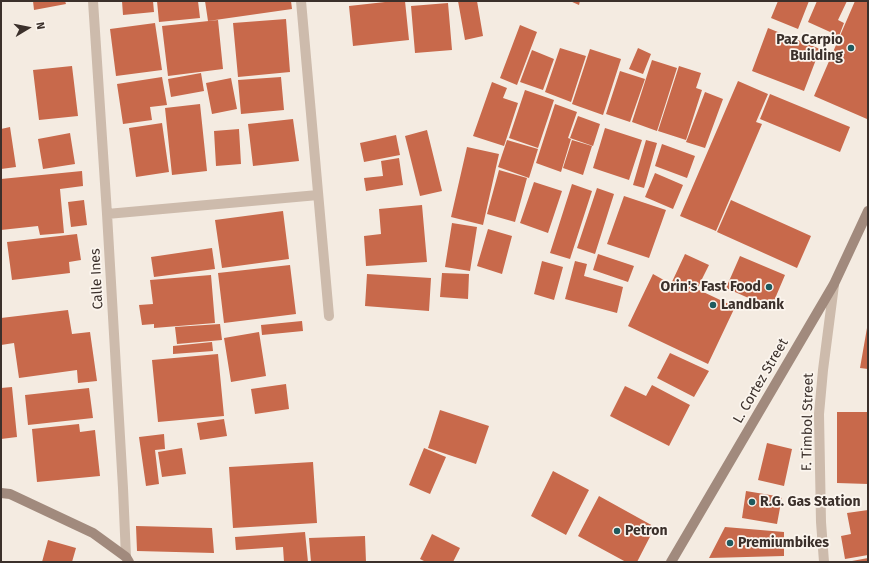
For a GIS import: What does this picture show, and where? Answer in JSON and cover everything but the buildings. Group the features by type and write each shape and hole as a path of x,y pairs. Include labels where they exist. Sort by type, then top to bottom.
{"street":[{"name":"Calle Ines","path":"93,1 127,559"},
{"path":"301,1 329,316"},
{"path":"107,214 318,195"},
{"name":"L. Cortez Street","path":"671,562 834,284 868,211"},
{"name":"F. Timbol Street","path":"824,562 819,414 834,284"},
{"path":"6,493 93,533 127,559"}],"place":[{"name":"Paz Carpio Building","path":"851,48"},
{"name":"Orin's Fast Food","path":"769,287"},
{"name":"Landbank","path":"713,305"},
{"name":"R.G. Gas Station","path":"752,502"},
{"name":"Petron","path":"617,531"},
{"name":"Premiumbikes","path":"730,543"}]}
